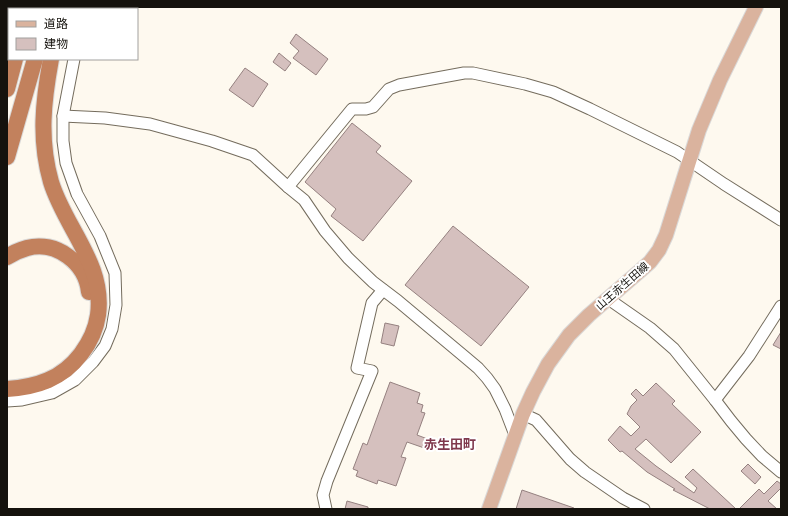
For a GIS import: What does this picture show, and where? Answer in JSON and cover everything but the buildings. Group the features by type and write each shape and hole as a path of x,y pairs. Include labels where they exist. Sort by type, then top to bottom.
{"highway":[{"path":"7,89 15,60"},
{"path":"7,157 35,60"},
{"path":"7,389 33,386 55,377 66,370 75,362 90,340 95,330 99,308 96,280 91,265 57,198 47,165 44,149 43,116 45,93 51,60"},
{"path":"7,257 28,248 39,246 52,248 63,253 80,268 89,289 90,302 89,315 84,332 74,350 64,360 54,368 42,374 7,379"}],"main road":[{"name":"山王赤生田線","path":"489,509 523,414 540,377 558,349 589,315 650,262 666,236 699,130 709,105 756,7"}],"street":[{"path":"7,401 22,400 52,393 75,380 105,346 112,329 116,305 115,273 100,236 77,194 66,163 62,141 63,116 74,60"},
{"path":"288,187 352,109 366,110 373,107 389,89 399,85 464,73 473,73 553,92 651,138 677,152 781,220"},
{"path":"63,116 105,118 150,124 212,141 253,155 304,200 325,231 348,258 383,290 473,364 487,378 495,389 516,435"},
{"path":"326,509 323,495 327,481 372,371 357,368 372,303 383,290"},
{"path":"607,298 666,341 746,439 762,456 781,472"},
{"path":"715,400 749,356 781,306"},
{"path":"523,414 536,420 570,459 585,472 623,498 644,509"}],"district":[{"name":"赤生田町","path":"450,444"}]}
